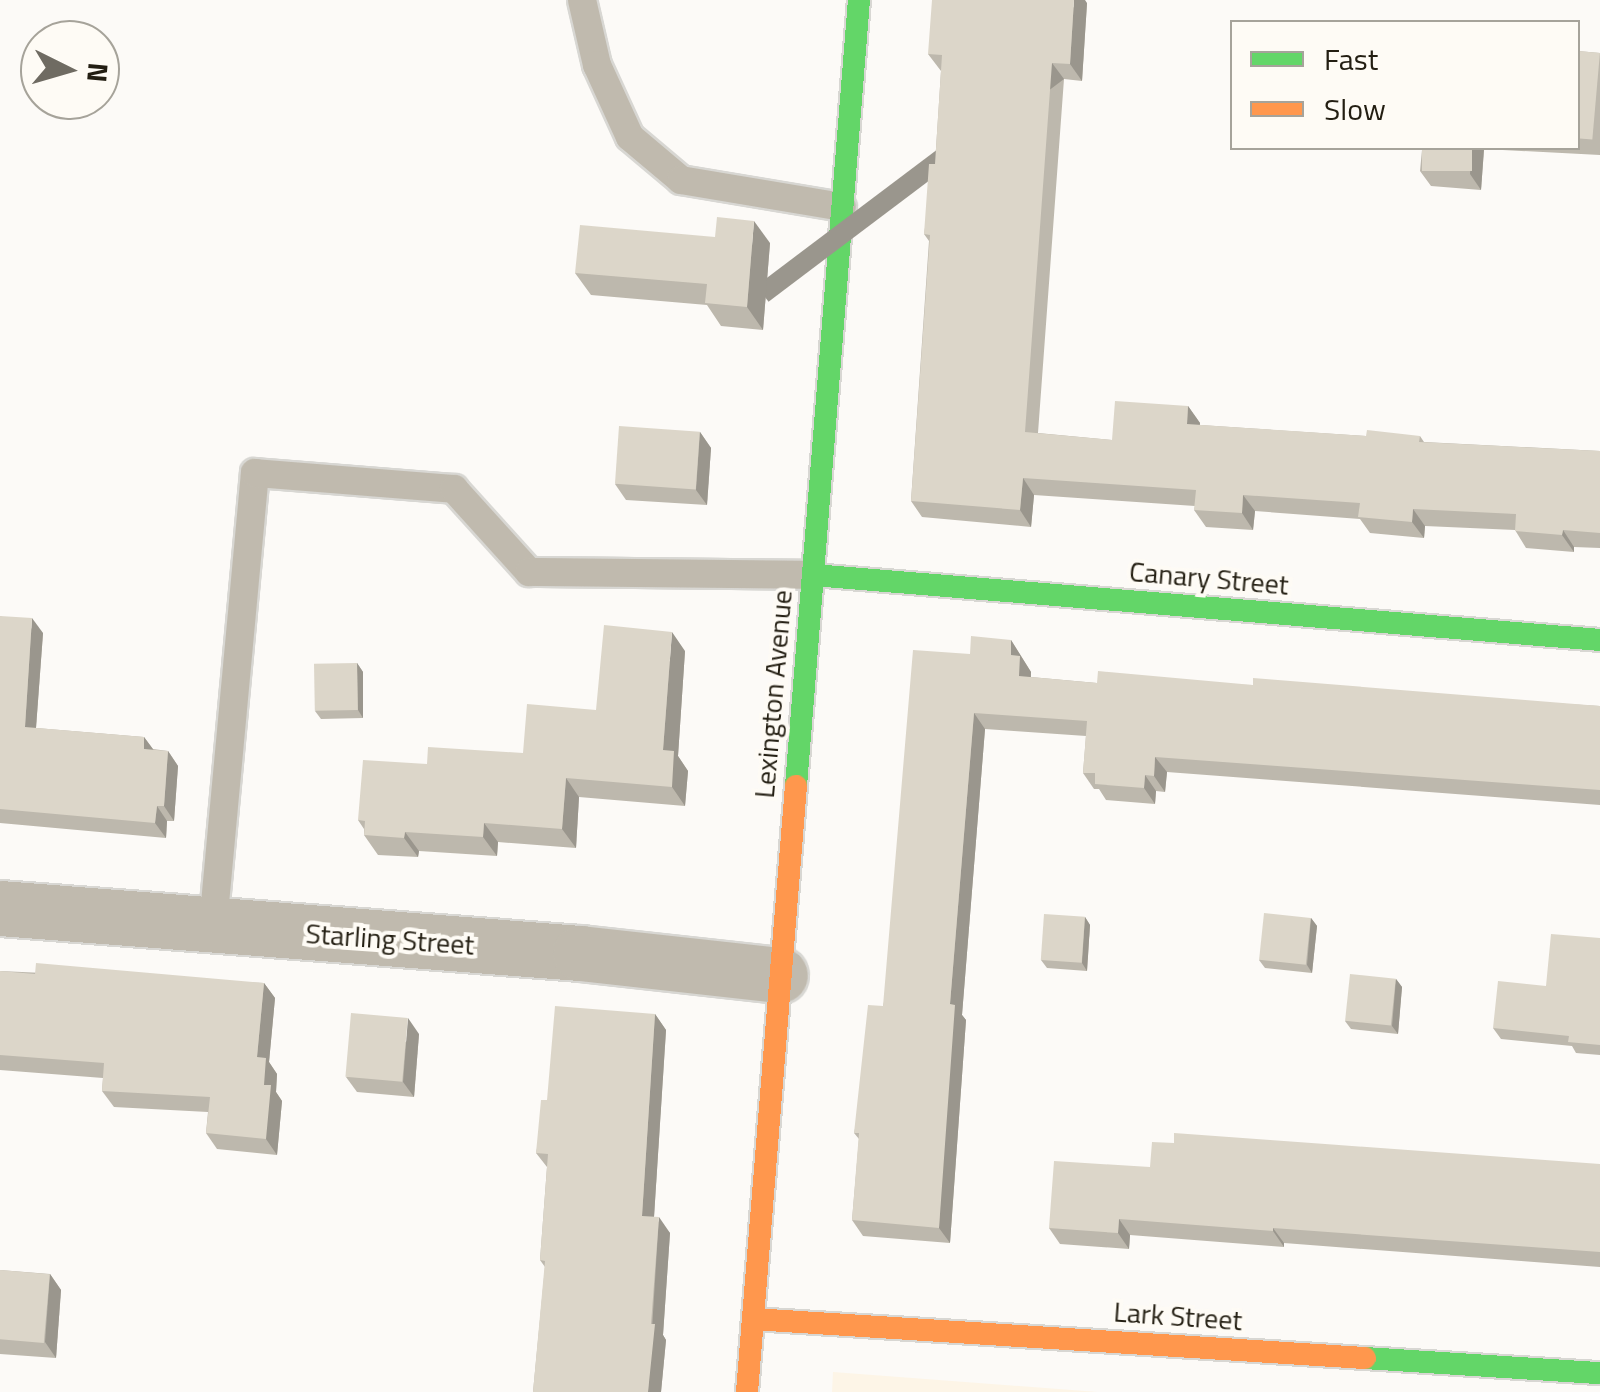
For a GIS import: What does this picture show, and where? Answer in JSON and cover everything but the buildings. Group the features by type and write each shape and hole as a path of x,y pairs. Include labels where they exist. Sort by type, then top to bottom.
{"street":[{"name":"Lexington Avenue","path":"747,1392 859,0"},
{"name":"Canary Street","path":"813,575 1600,640"},
{"name":"Starling Street","path":"0,908 580,954 780,975"},
{"name":"Lark Street","path":"753,1320 1600,1373"}],"lane":[{"path":"582,0 597,64 630,137 681,180 842,207"},
{"path":"213,925 255,473 454,488 529,572 813,575"}],"shaded area":[{"path":"833,1372 1098,1392 832,1392"}],"traffic: fast":[{"path":"796,786 859,0"},
{"path":"813,575 1600,640"},
{"path":"1365,1358 1600,1373"}],"traffic: slow":[{"path":"747,1392 796,786"},
{"path":"753,1319 1365,1358"}]}
